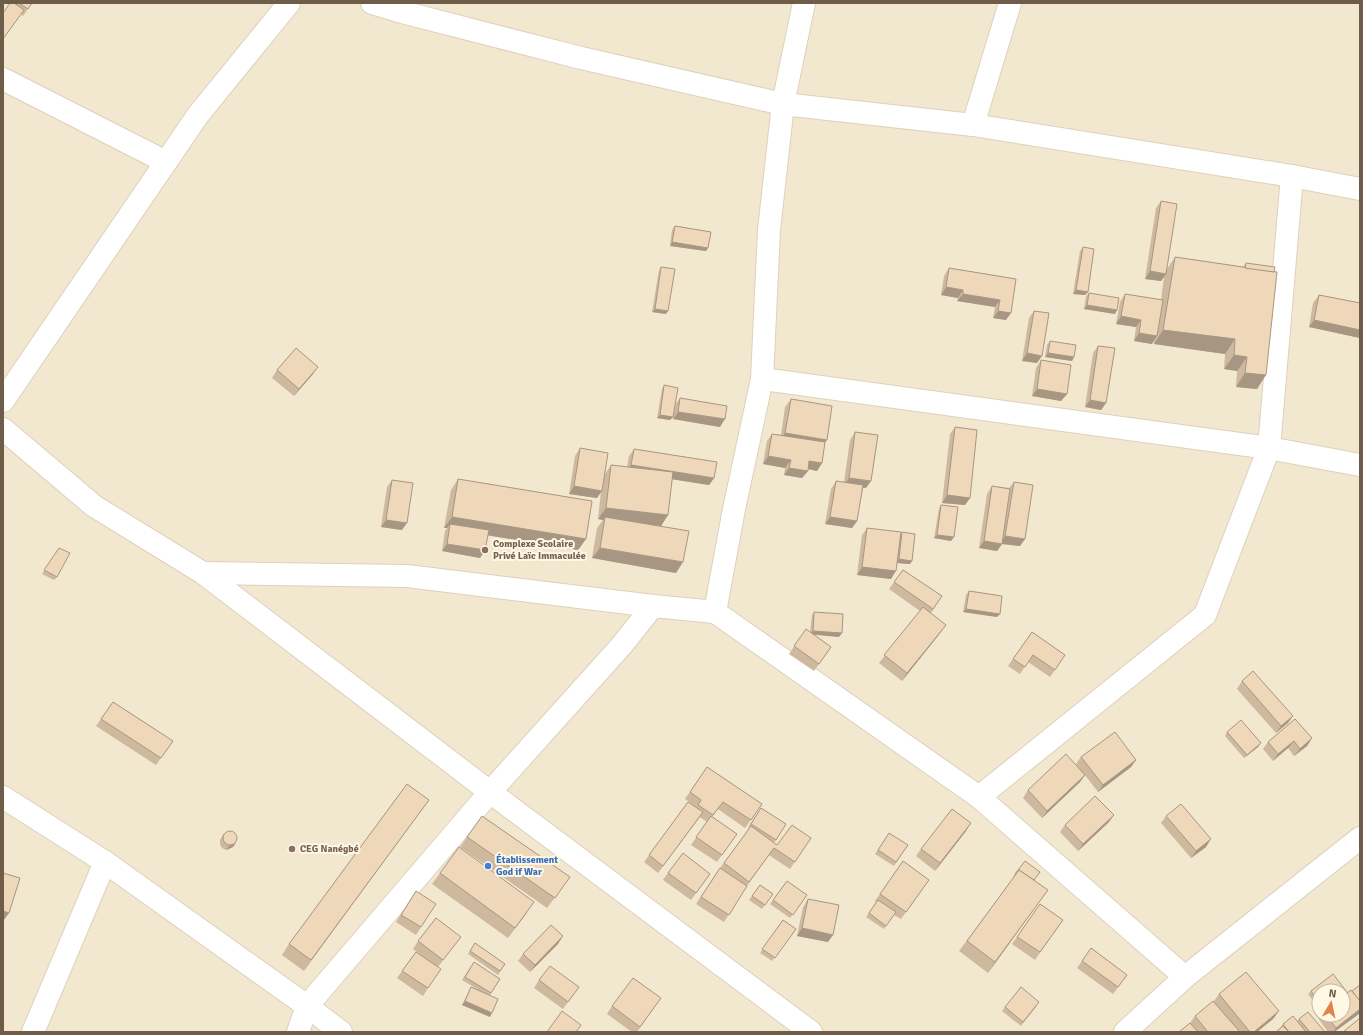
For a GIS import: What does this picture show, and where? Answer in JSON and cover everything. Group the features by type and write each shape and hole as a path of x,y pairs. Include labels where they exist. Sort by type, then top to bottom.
{"street":[{"path":"3,401 198,115 289,3"},
{"path":"372,3 581,58 783,104 973,125 1292,176 1360,189"},
{"path":"715,612 734,509 762,378 770,230 783,104 804,3"},
{"path":"973,125 1010,3"},
{"path":"3,79 166,162"},
{"path":"979,797 1205,615 1269,448 1292,176"},
{"path":"762,378 1269,448 1360,465"},
{"path":"3,429 49,470 94,506 203,573 490,792 811,1032"},
{"path":"203,573 407,576 653,606 715,612 979,797 1185,977"},
{"path":"298,1032 307,1006 490,792 622,645 653,606"},
{"path":"3,797 105,862 307,1006 341,1032"},
{"path":"1125,1032 1185,977 1360,838"},
{"path":"33,1032 105,862"}],"shaded area":[{"path":"3,3 1360,3 1360,1032 3,1032"}],"building":[{"path":"10,3 14,3 24,10 3,39 3,13"},
{"path":"19,3 32,3 28,9"},
{"path":"1161,201 1177,204 1166,274 1150,271"},
{"path":"675,226 711,232 708,248 672,242"},
{"path":"1083,247 1094,249 1088,292 1076,290"},
{"path":"1175,257 1277,272 1266,375 1245,373 1247,357 1234,355 1235,339 1163,330"},
{"path":"1246,263 1275,267 1274,272 1245,268"},
{"path":"661,267 675,269 668,311 655,309"},
{"path":"949,268 1016,279 1011,313 998,311 1000,300 963,294 963,290 946,287"},
{"path":"1089,293 1119,298 1117,310 1087,305"},
{"path":"1125,294 1163,300 1157,336 1139,333 1141,320 1121,316"},
{"path":"1319,295 1360,303 1360,330 1314,320"},
{"path":"1034,311 1049,313 1042,356 1027,353"},
{"path":"1050,341 1076,345 1074,357 1048,353"},
{"path":"1098,346 1115,348 1106,403 1090,400"},
{"path":"296,348 318,367 299,389 277,370"},
{"path":"1041,360 1071,365 1067,394 1037,389"},
{"path":"664,385 678,388 673,417 660,415"},
{"path":"680,398 727,406 725,419 678,412"},
{"path":"791,399 832,406 827,440 785,433"},
{"path":"955,427 977,430 970,498 947,495"},
{"path":"855,432 878,435 871,481 849,478"},
{"path":"772,434 825,442 822,463 809,461 808,471 789,468 791,460 768,456"},
{"path":"580,448 608,453 602,491 574,486"},
{"path":"634,449 717,462 714,478 631,465"},
{"path":"611,465 673,472 668,515 606,508"},
{"path":"458,479 592,501 586,539 452,517"},
{"path":"392,480 413,483 407,523 386,520"},
{"path":"836,481 863,485 857,521 830,517"},
{"path":"1014,482 1033,485 1025,539 1005,536"},
{"path":"992,486 1010,489 1002,544 984,541"},
{"path":"941,505 958,507 954,537 937,535"},
{"path":"605,517 689,531 683,562 600,548"},
{"path":"450,524 489,530 485,550 447,544"},
{"path":"867,528 901,532 896,571 862,567"},
{"path":"902,532 915,534 912,561 899,559"},
{"path":"59,548 70,553 57,577 44,570"},
{"path":"903,570 942,596 933,609 894,582"},
{"path":"969,591 1002,596 1000,614 966,609"},
{"path":"923,607 946,625 907,673 884,655"},
{"path":"814,612 843,614 842,633 813,631"},
{"path":"806,629 831,647 819,664 794,646"},
{"path":"1032,632 1065,655 1055,670 1033,655 1025,667 1013,659"},
{"path":"1253,671 1293,716 1281,726 1242,681"},
{"path":"113,702 173,741 161,758 101,719"},
{"path":"1295,719 1312,738 1300,749 1294,741 1278,754 1268,742"},
{"path":"1241,720 1261,743 1247,755 1227,732"},
{"path":"1115,732 1136,760 1103,785 1081,757"},
{"path":"1066,754 1085,775 1047,811 1028,790"},
{"path":"707,767 762,804 751,820 723,802 713,815 698,805 701,800 690,792"},
{"path":"407,784 429,800 311,960 289,944"},
{"path":"1095,796 1114,815 1083,844 1065,825"},
{"path":"688,802 703,812 663,866 649,855"},
{"path":"1181,804 1211,839 1196,851 1166,816"},
{"path":"761,808 786,824 776,840 751,824"},
{"path":"952,809 971,823 940,863 921,849"},
{"path":"482,816 570,877 555,898 467,837"},
{"path":"711,816 737,834 722,855 696,837"},
{"path":"792,825 811,838 795,862 774,848 749,882 724,863 751,826 777,845"},
{"path":"227,831 233,831 237,835 237,841 233,845 227,845 223,841 223,835"},
{"path":"889,833 908,845 896,862 878,850"},
{"path":"459,847 534,902 515,928 440,873"},
{"path":"683,853 710,874 696,893 668,873"},
{"path":"903,861 929,880 906,912 880,894"},
{"path":"1025,861 1040,872 1034,880 1019,870 1015,874"},
{"path":"720,868 747,886 729,915 701,897"},
{"path":"1019,870 1048,890 995,962 967,941"},
{"path":"3,873 20,878 9,913 3,911"},
{"path":"787,881 807,895 793,915 773,900"},
{"path":"760,885 773,894 765,905 752,896"},
{"path":"416,891 436,904 421,927 401,915"},
{"path":"808,899 839,905 833,935 802,928"},
{"path":"878,900 896,912 886,926 869,913"},
{"path":"1040,904 1063,920 1040,952 1017,937"},
{"path":"436,918 461,937 443,960 418,941"},
{"path":"783,920 796,929 775,958 762,949"},
{"path":"551,925 563,936 535,965 523,954"},
{"path":"475,943 505,964 500,971 470,951"},
{"path":"1091,948 1127,975 1118,987 1082,961"},
{"path":"416,952 441,969 428,988 402,971"},
{"path":"474,962 500,979 491,993 465,977"},
{"path":"550,966 579,987 568,1002 539,980"},
{"path":"1246,972 1279,1011 1254,1032 1250,1032 1219,994"},
{"path":"1333,974 1340,983 1321,983"},
{"path":"633,978 661,998 640,1027 612,1006"},
{"path":"1360,985 1360,1001 1352,991"},
{"path":"471,987 498,999 492,1013 465,1001"},
{"path":"1021,987 1039,1002 1023,1022 1005,1007"},
{"path":"1351,990 1360,1001 1360,1009 1351,1016"},
{"path":"1213,1001 1240,1032 1208,1032 1195,1016"},
{"path":"562,1011 581,1025 576,1032 547,1032"},
{"path":"1308,1012 1311,1016 1311,1023 1317,1023 1325,1032 1310,1032 1299,1019"},
{"path":"1293,1016 1306,1032 1289,1032 1283,1024"},
{"path":"1360,1018 1360,1032 1343,1032"},
{"path":"1190,1023 1198,1032 1179,1032"},
{"path":"1332,1023 1342,1023 1336,1028"},
{"path":"1283,1026 1289,1032 1276,1032"}],"place":[{"name":"Complexe Scolaire Privé Laïc Immaculée","path":"485,550"},
{"name":"CEG Nanégbé","path":"292,849"},
{"name":"Établissement God if War","path":"488,866"}]}
